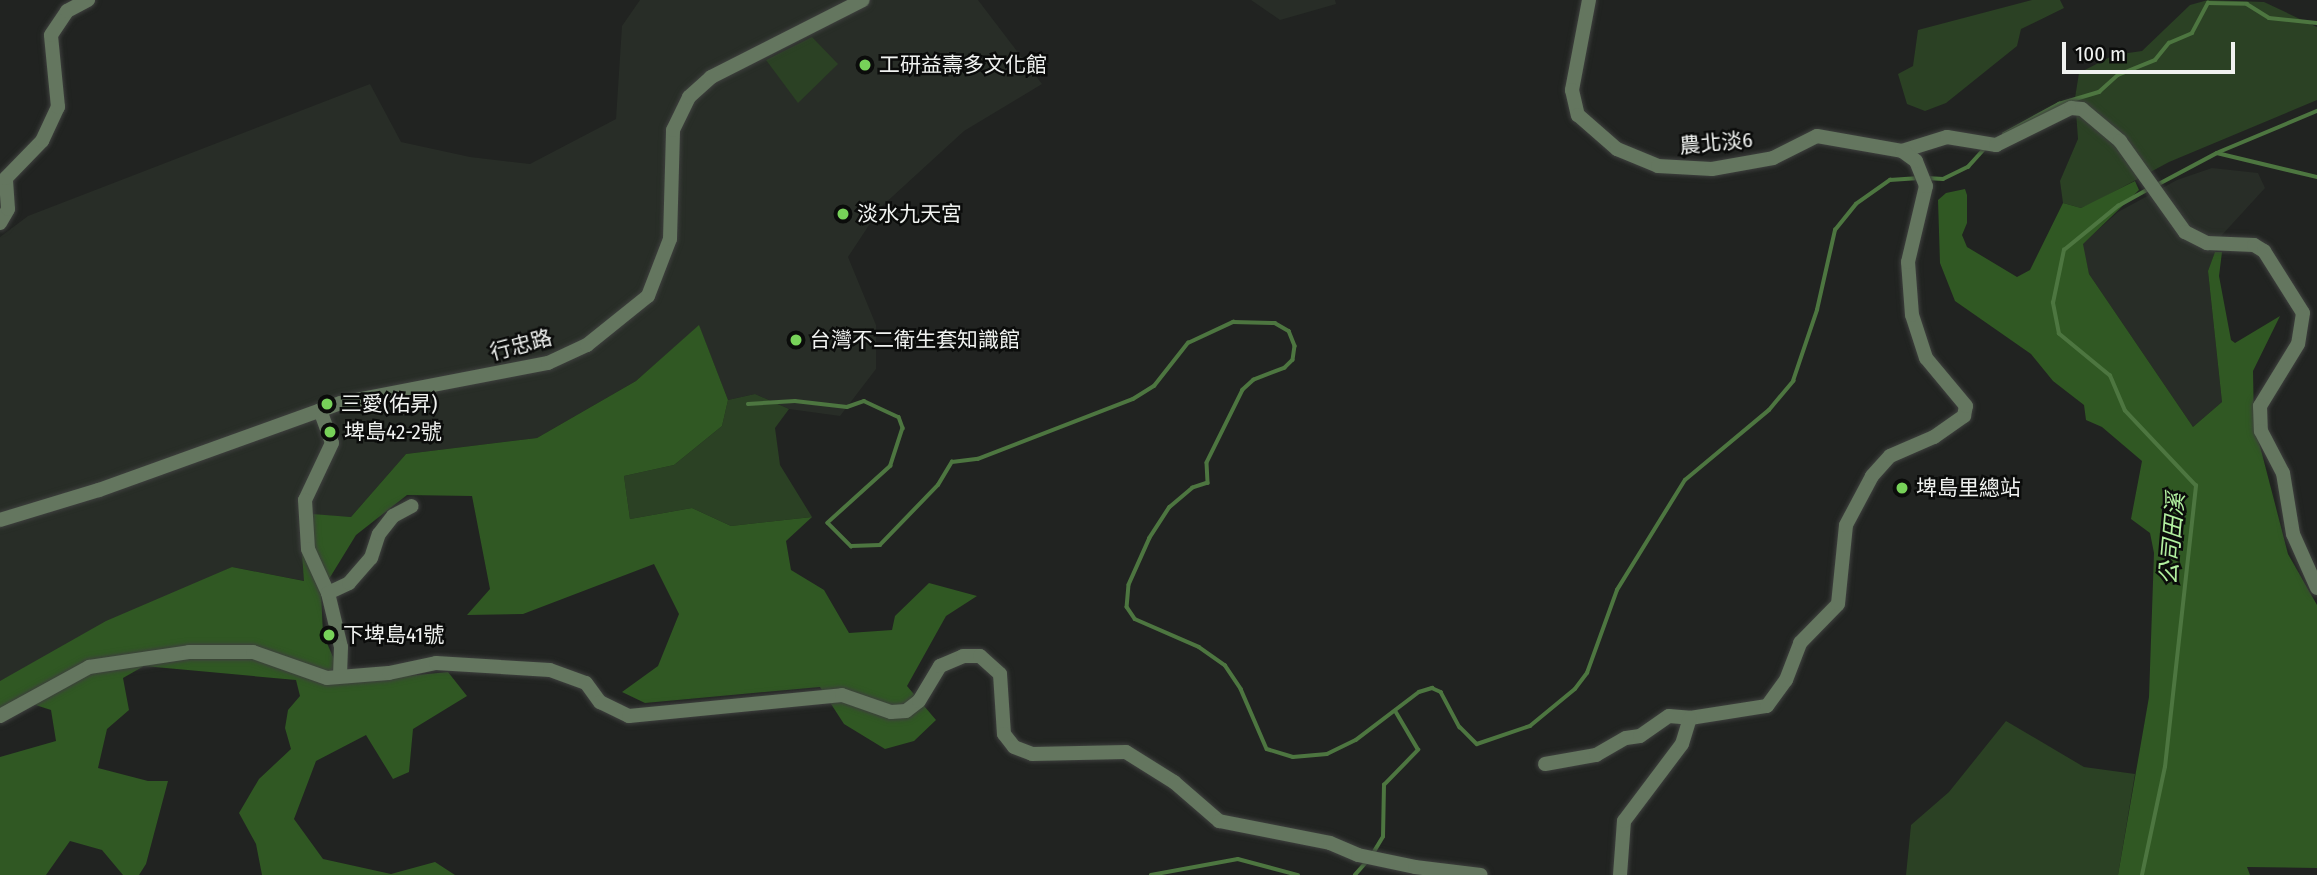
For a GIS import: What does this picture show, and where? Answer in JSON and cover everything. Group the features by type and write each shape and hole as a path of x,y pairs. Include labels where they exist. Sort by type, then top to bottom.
{"street":[{"path":"0,223 8,209 6,178 42,142 58,107 51,35 67,11 88,0"},
{"name":"行忠路","path":"0,520 99,490 320,410 548,362 587,345 648,296 670,239 673,130 690,97 710,77 863,0"},
{"name":"農北淡6","path":"1589,0 1572,90 1578,115 1617,149 1677,169 1712,169 1773,158 1816,136 1902,150 1947,137 1989,144 2071,108 2082,109 2120,141 2185,232 2207,243 2254,245 2264,251 2303,313 2298,344 2260,406 2261,431 2283,473 2293,534 2317,588"},
{"path":"1545,764 1596,755 1626,738 1640,736 1670,716 1690,718 1767,706 1786,680 1806,635 1838,604 1846,525 1872,476 1890,456 1934,437 1964,416 1966,406 1926,358 1912,315 1908,262 1926,186 1923,171 1902,150"},
{"path":"320,410 332,443 305,500 308,548 328,593 341,647 340,676"},
{"path":"328,593 349,583 371,558 379,534 393,516 412,506"},
{"path":"0,716 89,667 189,652 253,652 317,676 389,673 436,663 550,670 586,682 600,702 629,716 842,695 891,712 906,711 919,701 940,666 962,656 980,656 1000,674 1004,734 1014,747 1032,754 1126,752 1174,782 1219,821 1330,843 1358,855 1415,867 1481,875"},
{"path":"1620,875 1624,821 1682,744 1690,718"}],"shaded area":[{"path":"640,0 978,0 1042,84 964,131 881,207 848,257 876,325 876,369 840,416 789,409 755,394 728,400 699,326 636,381 537,438 406,454 351,517 299,514 305,581 232,567 0,681 0,237 28,216 370,84 401,142 470,157 530,164 616,119 622,26"},
{"path":"1251,0 1335,0 1336,4 1280,20"},
{"path":"2212,168 2258,173 2265,188 2222,235 2208,271 2222,402 2193,427 2089,274 2082,244 2118,212 2177,180"}],"green space":[{"path":"2032,0 2060,0 2064,8 2021,29 2017,46 1946,103 1925,111 1907,104 1898,74 1913,66 1918,30"},
{"path":"2208,0 2264,2 2317,27 2317,100 2169,162 2081,208 2063,203 2060,181 2078,139 2075,98 2079,73 2114,55 2142,51 2190,5"},
{"path":"812,37 838,64 798,103 766,60"},
{"path":"2135,181 2139,190 2083,244 2089,274 2193,427 2222,402 2208,271 2215,252 2222,252 2219,276 2231,340 2235,343 2280,316 2253,371 2254,423 2288,554 2317,605 2317,868 2247,867 2250,875 2118,875 2149,697 2154,553 2150,533 2131,519 2142,461 2102,427 2086,420 2084,405 2053,381 2031,354 1955,301 1940,263 1938,200 1946,193 1965,189 1967,223 1962,235 1967,247 2017,277 2030,270 2063,203 2081,208"},
{"path":"699,325 728,400 722,426 674,465 624,476 630,519 692,508 731,526 812,517 786,541 791,570 824,590 849,633 892,630 895,616 929,583 977,596 946,616 907,686 936,720 914,741 885,749 844,724 820,687 645,703 622,692 658,666 679,614 654,564 523,614 467,615 490,589 472,496 407,495 356,535 321,592 323,634 344,682 448,672 467,696 413,729 409,772 393,779 366,735 316,761 294,819 323,859 391,874 435,862 455,875 262,875 256,844 239,813 259,779 291,749 285,728 288,710 300,696 296,680 144,666 123,678 129,710 107,729 98,768 148,781 168,781 146,864 139,875 123,875 102,850 70,841 46,875 0,875 0,757 56,741 51,710 20,700 0,708 0,681 106,621 232,567 304,581 299,513 351,517 406,454 537,438 636,381"},
{"path":"755,394 789,409 775,428 780,465 812,517 731,526 692,508 630,519 624,476 674,465 722,426 728,400"},
{"path":"2006,721 2084,767 2135,774 2118,875 1906,875 1911,825 1949,792"}],"waterway":[{"path":"2004,134 2059,104 2099,92 2118,75 2155,60 2169,43 2192,33 2208,3 2247,4 2269,18 2317,23"},
{"path":"2219,152 2317,111"},
{"path":"1926,178 1943,179 1968,167 1987,146"},
{"name":"公司田溪","path":"2155,186 2217,153 2317,177"},
{"path":"748,404 795,401 847,407 864,401 899,417 903,428 891,466 828,523 851,546 880,545 938,485 952,462 978,459 1133,399 1154,386 1188,343 1233,322 1275,323 1289,331 1295,346 1293,360 1285,368 1254,380 1243,390 1207,463 1208,483 1193,488 1170,507 1150,538 1129,585 1127,607 1135,619 1199,647 1225,665 1241,689 1267,749 1293,757 1327,754 1356,740 1419,692 1432,688 1441,692 1460,727 1477,744 1530,726 1575,689 1587,673 1617,590 1685,480 1769,410 1793,381 1817,310 1835,230 1856,204 1890,180 1919,178"},
{"name":"公司田溪","path":"2142,875 2165,767 2196,486 2125,411 2110,376 2059,334 2053,303 2064,250 2118,206 2149,189"},
{"path":"1372,855 1383,837 1384,785 1418,750 1395,711"},
{"name":"公司田溪","path":"1151,875 1238,859 1298,875"},
{"path":"1355,875 1367,861"}],"place":[{"name":"工研益壽多文化館","path":"865,65"},
{"name":"淡水九天宮","path":"843,214"},
{"name":"台灣不二衛生套知識館","path":"796,340"},
{"name":"三愛(佑昇)","path":"327,404"},
{"name":"埤島42-2號","path":"330,432"},
{"name":"埤島里總站","path":"1902,488"},
{"name":"下埤島41號","path":"329,635"}]}
